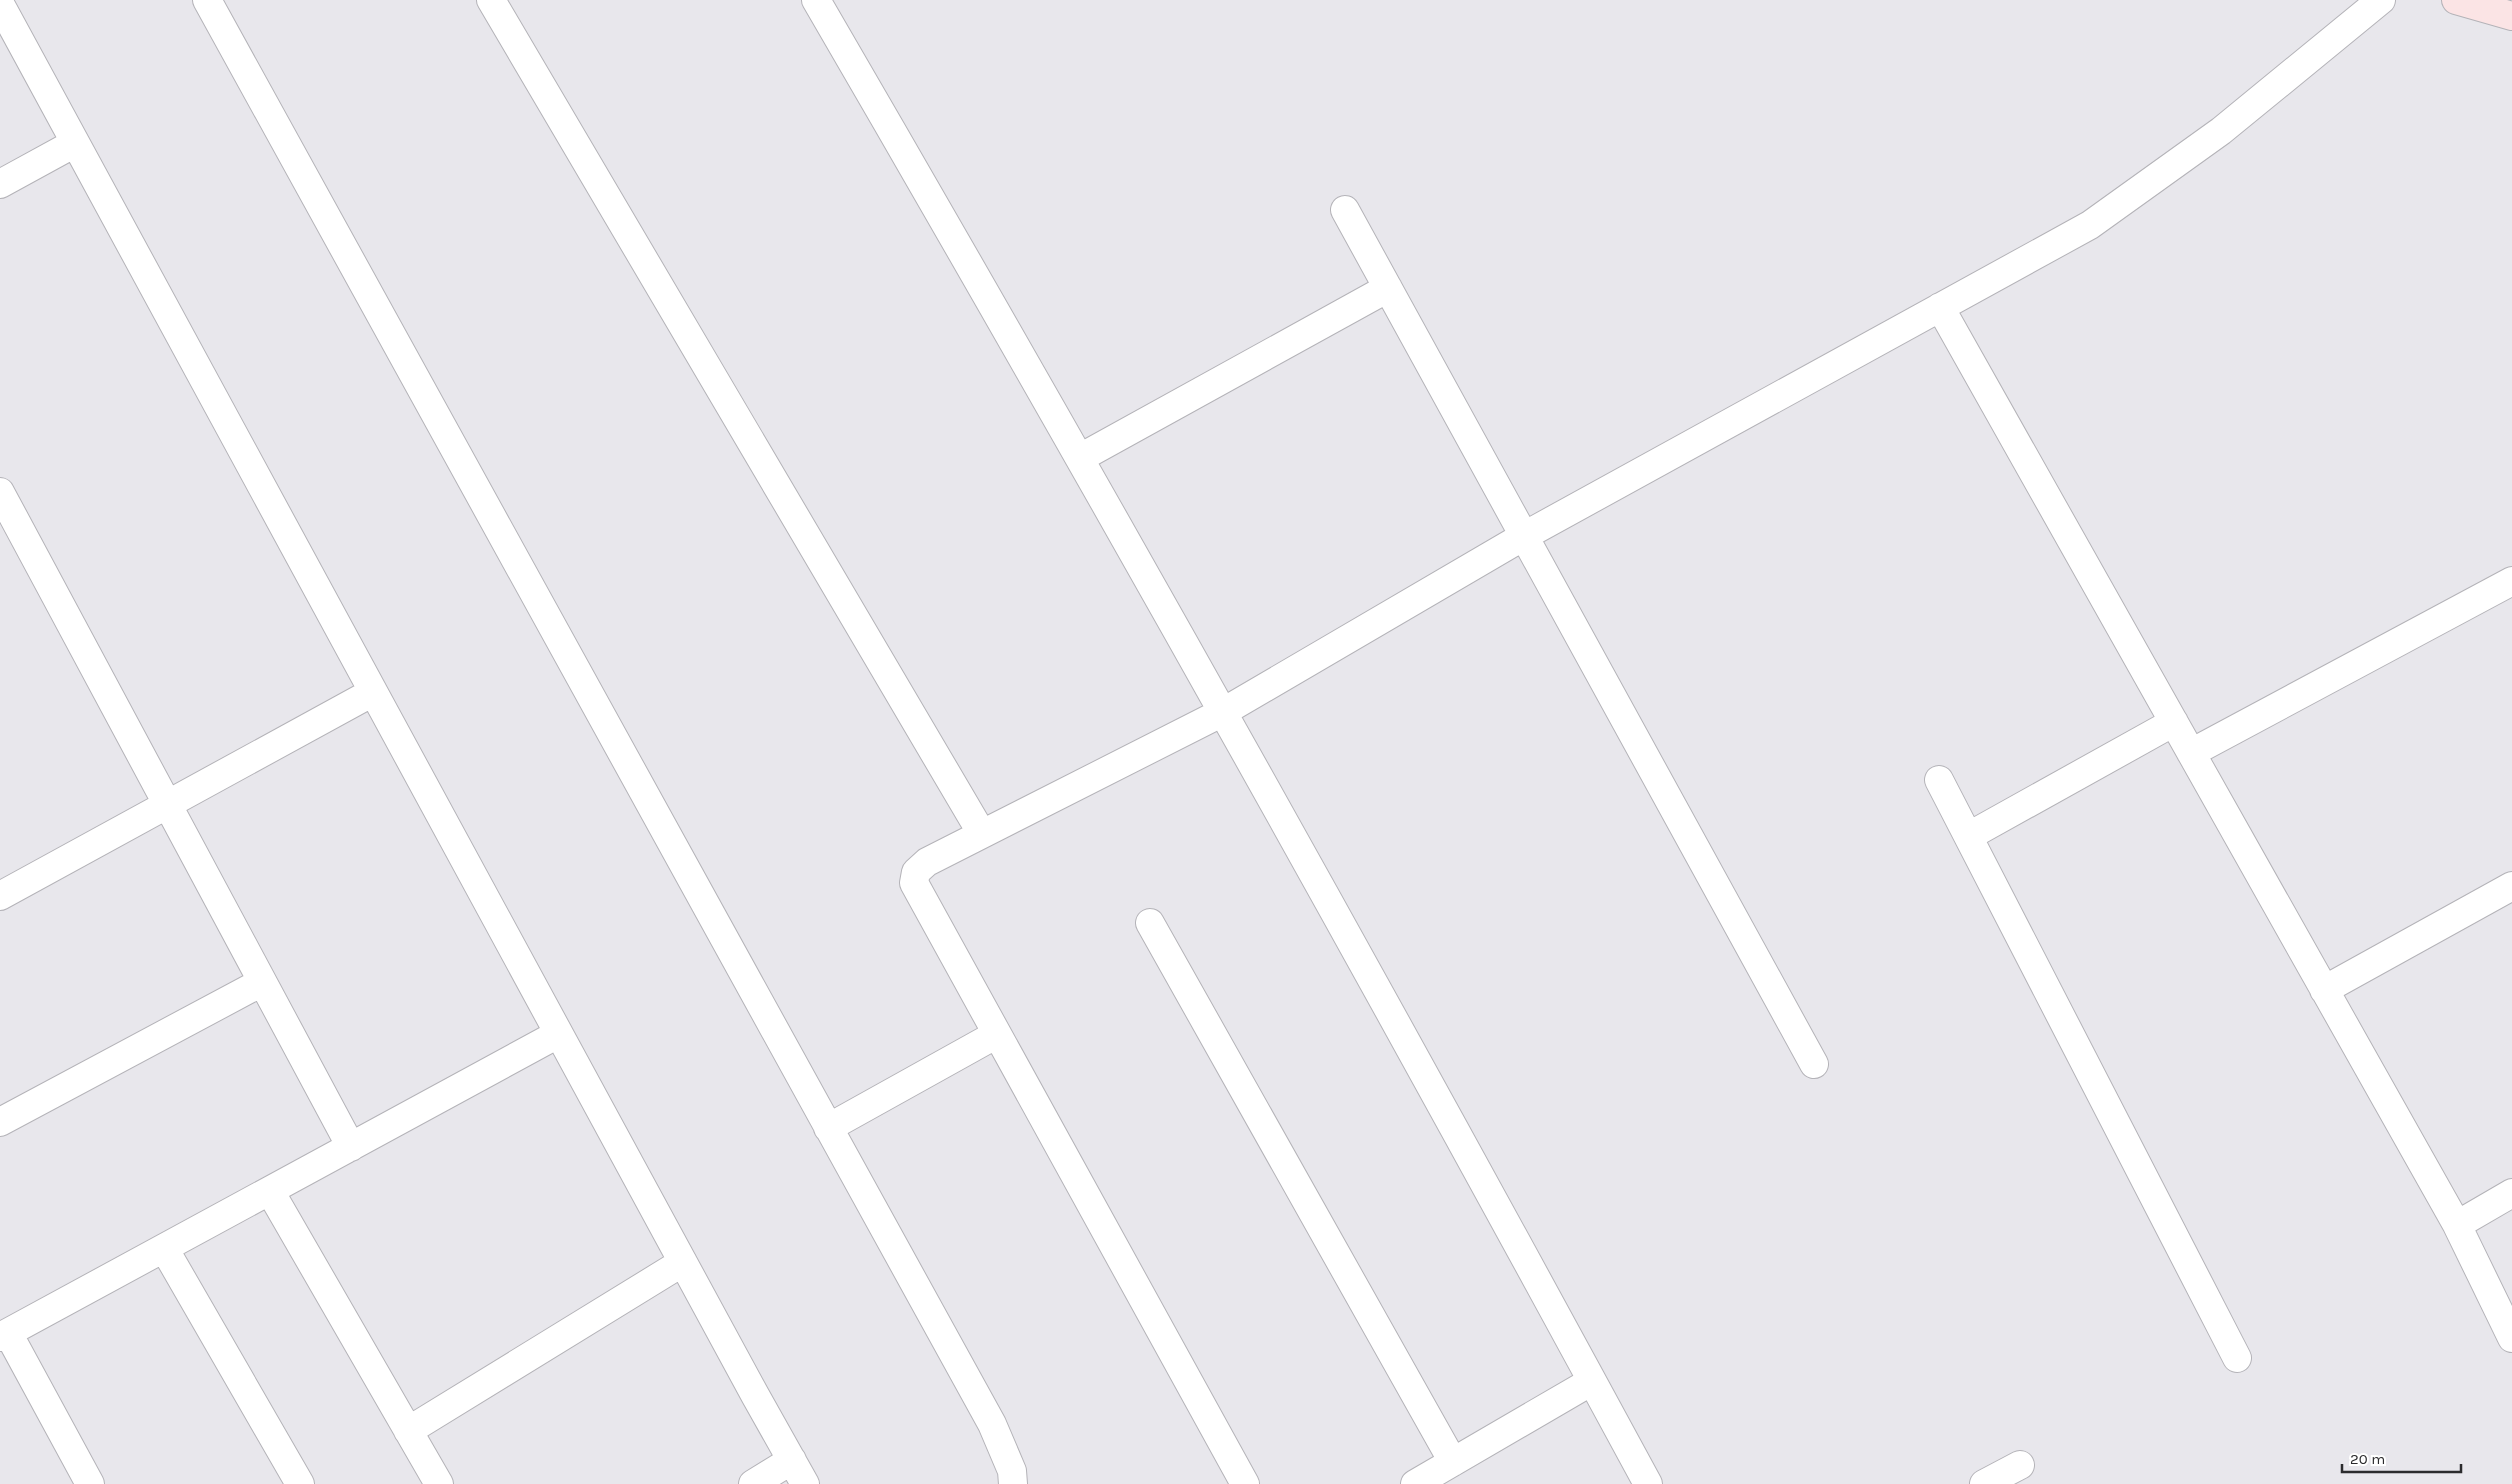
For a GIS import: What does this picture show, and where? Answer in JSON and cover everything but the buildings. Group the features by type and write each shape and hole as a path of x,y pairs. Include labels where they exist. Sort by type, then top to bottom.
{"main road":[{"path":"2456,0 2512,16"}],"street":[{"path":"207,0 992,1424 1012,1471 1014,1484"},
{"path":"491,0 982,834"},
{"path":"816,0 1080,458 1223,712 1648,1484"},
{"path":"1244,1484 914,883 916,872 927,862 1223,712 1524,536 2090,225 2221,132 2381,0"},
{"path":"0,4 558,1034 806,1484"},
{"path":"0,184 75,143"},
{"path":"1345,210 1814,1064"},
{"path":"1080,458 1388,288"},
{"path":"1940,307 2456,1225 2512,1338"},
{"path":"0,492 351,1146"},
{"path":"2191,753 2512,581"},
{"path":"0,896 373,692"},
{"path":"1969,836 2174,722"},
{"path":"1939,780 2237,1358"},
{"path":"2324,990 2512,886"},
{"path":"1150,922 1453,1462"},
{"path":"0,1122 262,982"},
{"path":"90,1484 4,1335 558,1034"},
{"path":"828,1128 997,1034"},
{"path":"270,1191 439,1484"},
{"path":"2456,1225 2512,1193"},
{"path":"164,1248 300,1484"},
{"path":"408,1431 683,1262"},
{"path":"1414,1484 1592,1381"},
{"path":"753,1484 792,1460"},
{"path":"1984,1484 2020,1465"}]}
